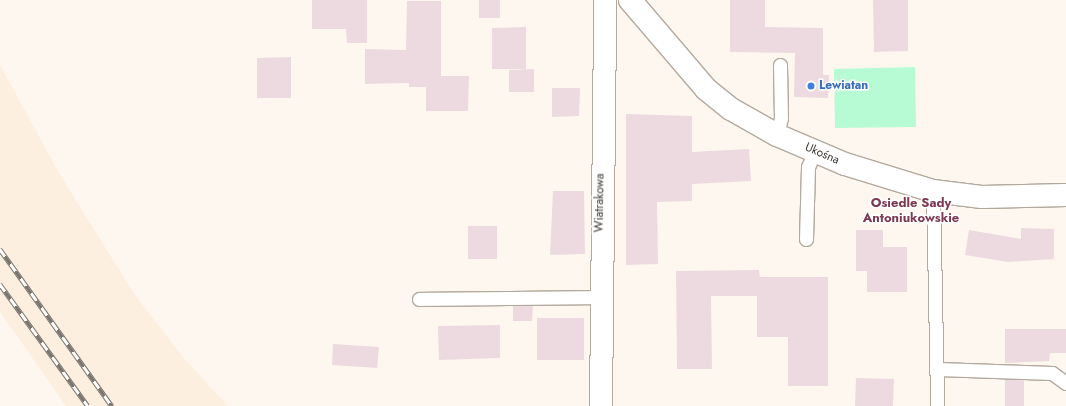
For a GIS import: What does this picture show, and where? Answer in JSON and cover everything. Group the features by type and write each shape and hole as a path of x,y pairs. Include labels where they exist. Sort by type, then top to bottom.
{"street":[{"name":"Wiatrakowa","path":"601,406 599,298 605,0"},
{"name":"Ukośna","path":"630,0 706,90 731,109 776,135 815,151 933,191 982,197 1066,195"}],"lane":[{"path":"776,135 781,118 780,65"},
{"path":"806,239 808,168 815,151"},
{"path":"933,191 938,369 936,406"},
{"path":"419,299 599,298"},
{"path":"938,369 1052,373 1066,383"}],"shaded area":[{"path":"0,65 59,173 133,292 182,356 228,406 66,406 0,312"}],"green space":[{"path":"915,67 916,127 835,128 834,69"}],"building":[{"path":"312,0 367,0 367,43 347,43 346,29 312,29"},
{"path":"479,0 500,0 500,18 479,18"},
{"path":"730,0 765,0 765,27 823,28 823,75 829,75 828,98 794,97 795,53 730,52"},
{"path":"873,0 908,0 908,51 874,52"},
{"path":"407,1 441,1 441,76 469,76 468,111 426,111 426,87 409,87 409,83 365,84 365,49 406,50"},
{"path":"526,27 526,69 492,69 492,28"},
{"path":"291,57 291,98 257,98 257,58"},
{"path":"534,69 534,92 509,92 509,70"},
{"path":"552,88 580,88 579,116 552,117"},
{"path":"626,114 692,116 692,152 749,149 751,181 692,184 692,201 657,202 658,264 626,265"},
{"path":"553,191 584,191 585,254 550,255"},
{"path":"468,226 497,226 497,259 468,259"},
{"path":"1021,228 1054,229 1054,259 1008,262 965,255 969,230 1021,239"},
{"path":"856,230 883,230 883,247 907,247 907,292 867,292 867,271 856,271"},
{"path":"759,270 760,277 828,277 828,386 788,386 788,337 757,337 757,296 711,296 712,369 677,369 676,271"},
{"path":"513,306 533,306 532,321 513,321"},
{"path":"537,318 584,318 584,360 537,360"},
{"path":"500,325 500,358 439,360 438,326"},
{"path":"1005,329 1066,329 1066,353 1050,353 1049,361 1005,363"},
{"path":"333,344 379,347 377,368 332,365"},
{"path":"856,378 894,379 893,406 855,406"},
{"path":"1005,379 1024,380 1024,406 1005,406"}],"railway":[{"path":"0,249 112,406"},
{"path":"0,284 88,406"}],"place":[{"name":"Lewiatan","path":"811,86"}],"district":[{"name":"Osiedle Sady Antoniukowskie","path":"911,212"}]}
